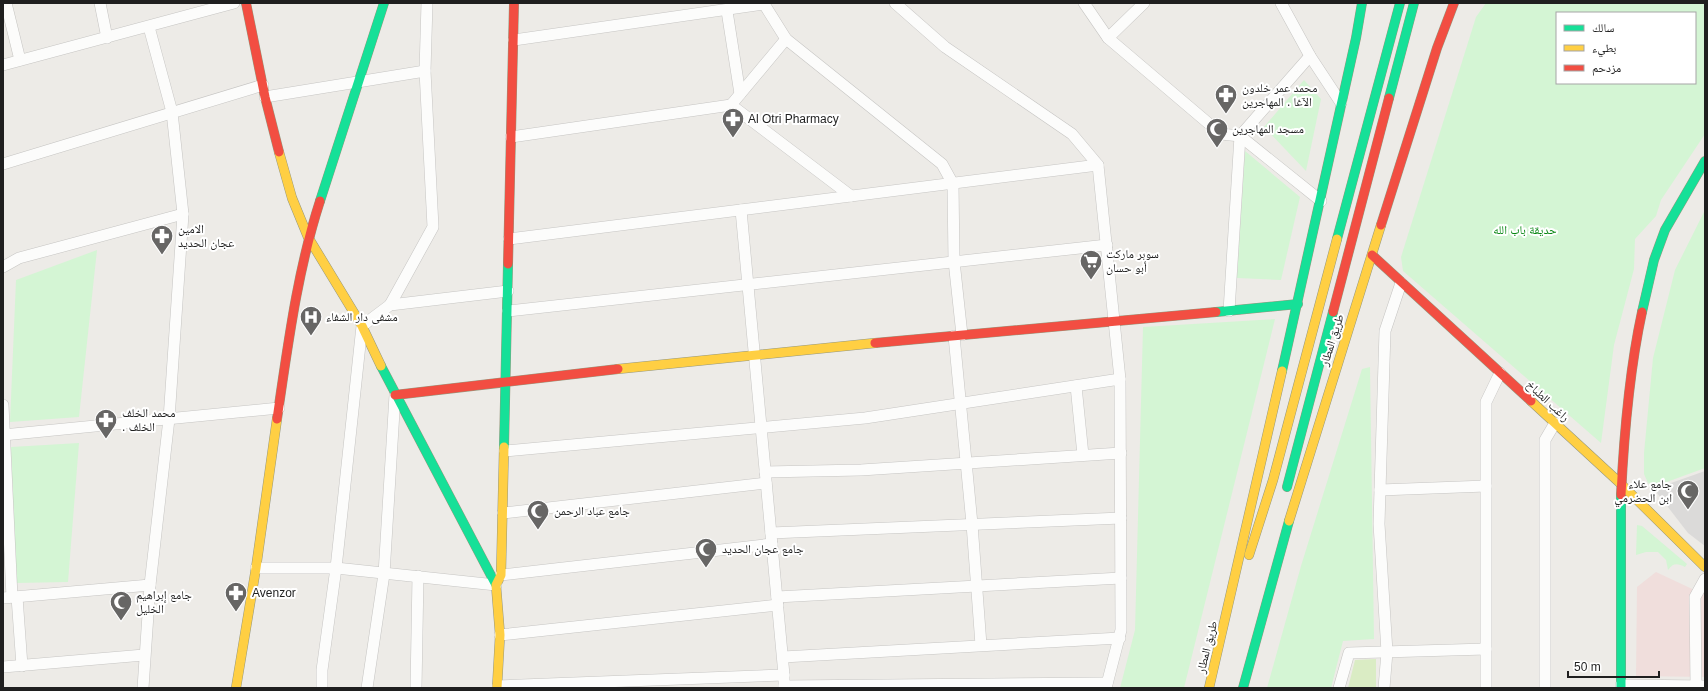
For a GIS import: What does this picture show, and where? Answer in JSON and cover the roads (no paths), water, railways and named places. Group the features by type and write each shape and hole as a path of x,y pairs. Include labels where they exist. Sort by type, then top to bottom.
{"main road":[{"path":"246,3 265,97 290,190 308,237 362,326 395,395 496,585 500,635 497,687"},
{"path":"496,585 501,575 503,513 514,3"},
{"name":"طريق المطار","path":"1209,688 1219,650 1255,482 1298,304 1356,38 1362,3"},
{"path":"1219,650 1273,480 1400,3"},
{"path":"1285,495 1414,3"},
{"name":"طريق المطار","path":"1243,688 1296,495 1437,48 1454,3"},
{"path":"236,688 256,568 295,296 308,237 359,81 380,6"},
{"path":"1621,686 1620,484 1624,424 1634,349 1649,278 1661,239 1678,206 1705,161"},
{"name":"راغب الطباخ","path":"1372,256 1555,423 1705,567"},
{"path":"395,395 754,355 1298,304"},
{"path":"1251,661 1280,517"}],"street":[{"path":"6,3 20,60"},
{"path":"100,3 107,38"},
{"path":"3,65 234,3"},
{"path":"322,688 322,670 336,568 362,326 390,306 433,227 425,71 426,3"},
{"path":"497,687 784,683 1106,686 1120,638 1120,379 1098,165 1072,134 946,47 895,3"},
{"path":"1084,3 1108,38 1221,134 1240,136 1321,201"},
{"path":"1108,38 1144,3"},
{"path":"1281,3 1310,56 1341,103"},
{"path":"514,40 727,11 762,4 786,40 942,164 952,184 954,262 961,403 981,645"},
{"path":"727,11 740,94"},
{"path":"143,688 144,655 150,585 170,419 183,214 172,112 149,26"},
{"path":"511,137 731,105 786,40"},
{"path":"1229,311 1240,136 1310,56"},
{"path":"265,97 425,71"},
{"path":"3,164 262,85"},
{"path":"731,105 851,196"},
{"path":"509,239 1098,165"},
{"path":"741,210 783,657 784,683"},
{"path":"3,268 19,258 183,214"},
{"path":"508,311 1107,245"},
{"path":"1384,688 1387,652 1380,524 1380,490 1385,331 1402,283"},
{"path":"390,306 508,290"},
{"path":"1486,688 1486,402 1500,373"},
{"path":"504,451 865,418 1120,379"},
{"path":"1076,386 1082,455"},
{"path":"367,688 384,574 395,395"},
{"path":"3,405 11,597 22,666"},
{"path":"4,435 279,408"},
{"path":"1545,688 1544,440 1555,423"},
{"path":"503,513 766,477 1082,455 1120,454"},
{"path":"1380,490 1486,486"},
{"path":"501,575 771,539 972,524 1121,518"},
{"path":"256,568 336,568 496,585"},
{"path":"416,688 418,576"},
{"path":"500,635 777,601 976,586 1121,578"},
{"path":"1621,686 1701,685 1695,597 1705,579"},
{"path":"11,597 150,585"},
{"path":"783,657 1120,638"},
{"path":"1339,688 1349,653 1486,649"},
{"path":"3,667 144,655"}],"place":[{"name":"محمد عمر خلدون الآغا . المهاجرين","path":"1226,114"},
{"name":"Al Otri Pharmacy","path":"733,138"},
{"name":"مسجد المهاجرين","path":"1217,148"},
{"name":"الامين عجان الحديد","path":"162,256"},
{"name":"سوبر ماركت أبو حسان","path":"1091,280"},
{"name":"مشفى دار الشفاء","path":"311,336"},
{"name":"محمد الخلف . الخلف","path":"106,440"},
{"name":"جامع علاء ابن الحضرمي","path":"1688,510"},
{"name":"جامع عباد الرحمن","path":"538,530"},
{"name":"جامع عجان الحديد","path":"706,568"},
{"name":"Avenzor","path":"236,612"},
{"name":"جامع إبراهيم الخليل","path":"121,622"}],"park label":[{"name":"حديقة باب الله","path":"1525,230"}]}
